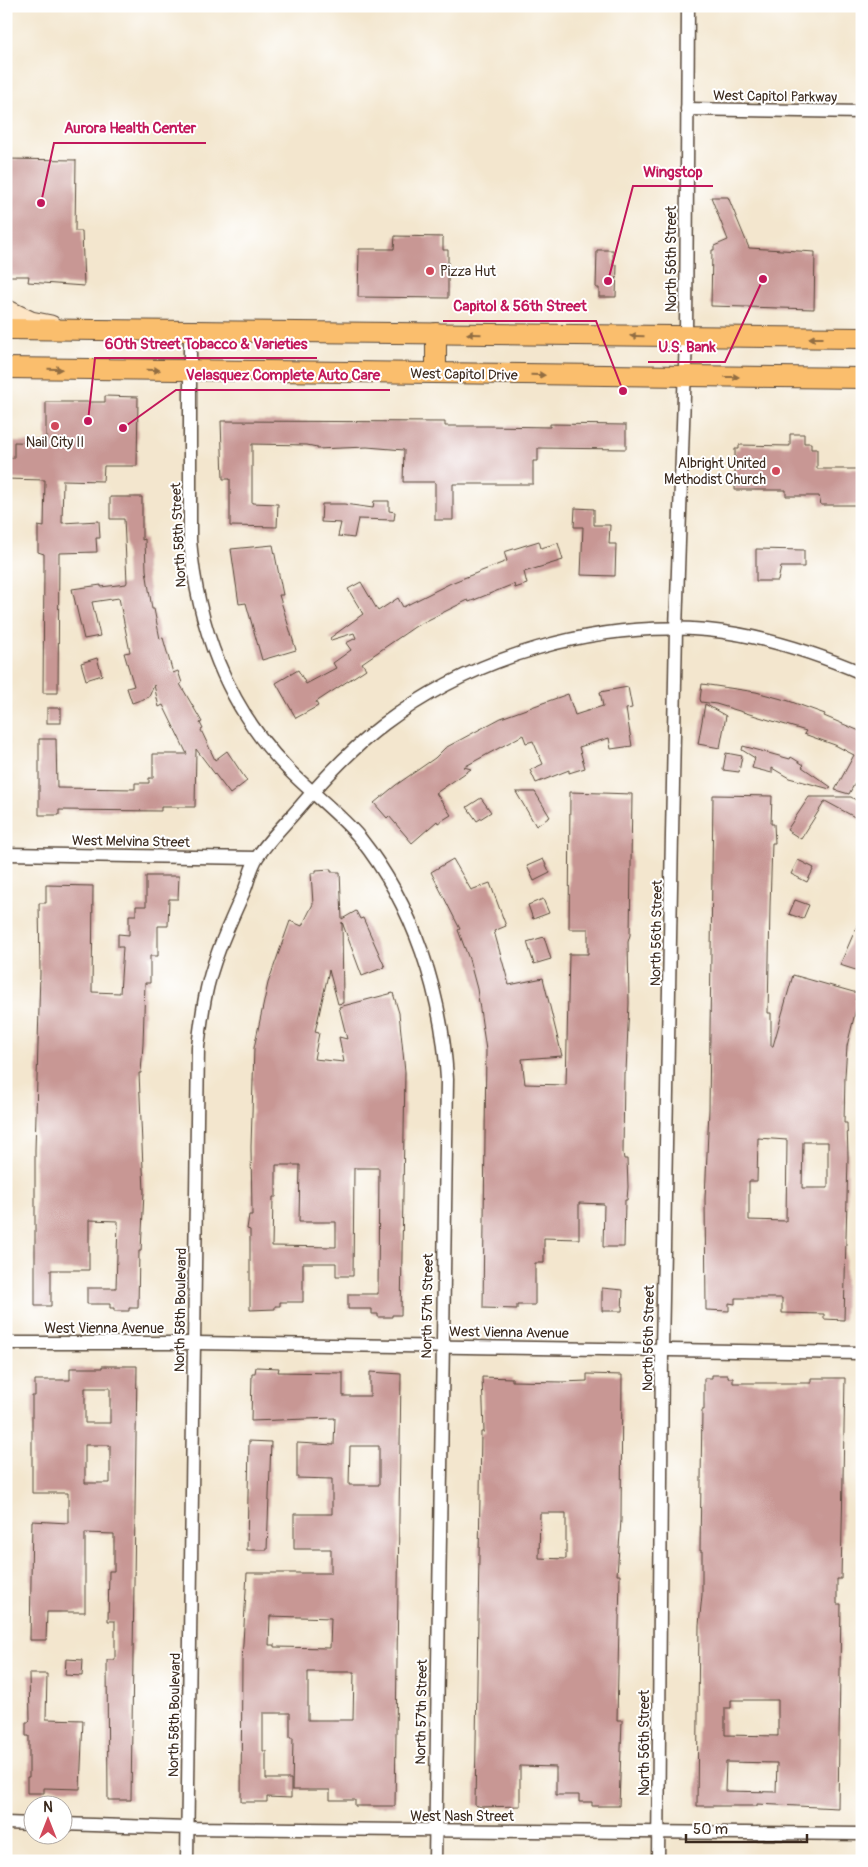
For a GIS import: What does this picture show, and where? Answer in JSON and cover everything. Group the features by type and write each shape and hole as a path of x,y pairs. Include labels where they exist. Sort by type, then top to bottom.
{"main road":[{"path":"6,308 31,321 72,329"},
{"path":"6,329 862,338"},
{"path":"436,333 436,373"},
{"name":"West Capitol Drive","path":"6,368 862,378"}],"street":[{"name":"North 56th Street","path":"658,1861 662,1350 676,629 683,377 686,337 688,6"},
{"name":"West Capitol Parkway","path":"687,110 862,112"},
{"name":"North 58th Street","path":"190,330 190,540 193,573 206,633 231,691 248,719 287,768 313,791"},
{"path":"313,791 354,749 384,724 413,704 479,670 543,647 575,639 608,634 676,629 708,630 782,644 862,673"},
{"name":"North 58th Boulevard","path":"187,1861 198,1047 205,997 220,947 256,858 313,791"},
{"name":"North 57th Street","path":"313,791 359,837 393,886 421,950 439,1011 445,1045 435,1861"},
{"name":"West Melvina Street","path":"6,854 256,858"},
{"name":"West Vienna Avenue","path":"6,1343 195,1343 862,1353"},
{"path":"6,1823 22,1824"},
{"name":"West Nash Street","path":"72,1824 187,1828 862,1834"}],"building":[{"path":"6,159 76,160 75,231 82,231 84,286 28,282 29,276 6,276"},
{"path":"711,197 728,197 749,248 815,252 814,309 711,306 712,250 714,250 714,246 728,240"},
{"path":"395,236 443,237 443,250 448,250 448,298 358,297 359,249 394,249"},
{"path":"597,250 613,250 613,265 617,265 616,297 599,297 599,288 596,288"},
{"path":"105,396 138,397 137,466 104,466 103,481 63,480 62,523 99,521 100,538 96,538 97,552 59,553 58,693 43,693 44,554 38,552 38,526 44,527 45,480 6,479 6,458 14,458 14,442 46,443 46,402 105,402"},
{"path":"221,421 445,422 445,426 550,427 550,424 626,425 626,449 538,448 538,461 533,461 533,484 453,484 453,520 435,520 435,482 403,482 404,450 367,447 317,449 317,447 307,445 252,444 252,503 278,504 277,527 230,526 230,479 223,479"},
{"name":"Albright United Methodist Church","path":"790,434 804,434 804,443 811,443 811,449 817,449 817,469 862,469 862,505 821,505 819,496 786,496 786,490 735,490 735,449 739,449 739,445 790,446"},
{"path":"110,497 142,497 142,540 145,539 146,570 152,609 154,609 160,639 163,638 173,673 178,671 182,683 180,684 202,722 200,723 203,729 201,730 215,760 227,751 247,781 230,794 196,749 195,807 161,807 161,811 59,810 59,815 39,815 39,739 56,739 57,788 135,789 135,783 149,783 149,778 153,778 153,754 187,754 163,705 159,707 154,685 149,697 132,703 127,688 134,686 124,653 130,652 119,598 92,602 100,636 84,639 72,589 126,584 127,582 124,519 110,519"},
{"path":"374,501 389,501 389,511 395,512 394,520 358,519 354,538 338,536 341,523 321,522 322,504 344,504 373,508"},
{"path":"575,508 594,509 594,525 610,525 609,544 616,544 615,576 581,575 583,527 574,527"},
{"path":"539,541 541,548 558,543 563,560 524,572 527,584 515,588 514,584 469,602 468,600 416,626 362,663 366,669 316,702 318,706 296,718 276,683 298,670 306,684 336,668 333,663 351,650 346,643 356,638 354,633 331,640 330,638 363,614 348,589 361,582 378,611 398,598 403,607 451,583 507,561 504,552"},
{"path":"273,545 283,595 279,595 296,650 262,660 246,603 239,604 231,549"},
{"path":"756,549 804,550 804,567 781,567 778,581 756,581"},
{"path":"97,658 102,675 86,680 81,663"},
{"path":"702,684 756,692 789,701 825,714 824,716 862,732 862,770 849,794 835,790 854,755 835,745 804,734 806,731 716,704 701,702"},
{"path":"628,687 632,708 626,709 632,746 611,749 609,738 579,747 585,768 569,773 569,770 536,783 530,770 543,764 533,741 526,743 523,735 464,767 471,769 436,793 451,815 438,823 437,821 412,843 389,816 387,818 374,803 435,758 445,748 501,718 568,694 575,715 603,706 600,692"},
{"path":"705,704 726,716 720,748 698,744"},
{"path":"47,708 61,708 61,723 47,723"},
{"path":"743,746 790,759 791,757 831,787 830,789 789,778 772,768 772,773 752,768 755,758 742,750"},
{"path":"726,753 742,756 739,772 723,770"},
{"path":"516,792 535,792 550,817 536,826"},
{"path":"570,792 632,794 630,935 628,942 629,1003 626,1072 624,1072 623,1153 624,1159 627,1159 628,1187 627,1200 625,1200 624,1247 603,1247 604,1204 579,1203 579,1239 544,1238 544,1263 535,1263 535,1305 517,1305 517,1309 483,1308 486,1050 477,989 469,959 458,930 460,929 431,872 453,859 471,890 490,883 506,926 494,931 509,985 543,978 562,1056 522,1059 525,1084 566,1085 569,954 588,954 588,929 569,929"},
{"path":"713,795 772,796 771,824 774,824 775,843 772,843 770,906 768,1013 771,1013 771,1046 773,1046 793,975 857,993 855,1000 858,1001 847,1046 845,1076 844,1123 847,1123 848,1157 844,1320 824,1319 824,1314 782,1313 782,1298 735,1298 735,1304 729,1303 729,1311 706,1310 705,1198 709,1110","holes":["758,1138 787,1140 786,1221 749,1220 749,1181 757,1181","803,1142 828,1142 828,1188 802,1188"]},
{"path":"809,797 851,797 862,804 862,821 825,801 801,839 787,830"},
{"path":"481,798 491,812 477,821 467,807"},
{"path":"543,859 550,873 534,881 527,866"},
{"path":"798,860 814,868 807,882 791,874"},
{"path":"331,869 331,872 340,872 342,919 356,911 360,919 363,918 385,967 362,976 342,922 343,1003 338,1004 329,970 315,1032 319,1033 314,1059 344,1062 339,1037 347,1039 339,1007 393,993 399,1013 405,1072 401,1315 392,1315 392,1317 378,1317 378,1314 372,1314 372,1309 348,1309 348,1294 378,1294 379,1168 354,1168 353,1276 336,1276 336,1263 303,1263 303,1302 280,1302 280,1306 275,1306 275,1309 250,1310 250,1230 247,1229 249,1215 252,1215 251,1147 254,1048 268,983 290,921 302,926 313,904 311,873 316,873 316,870","holes":["276,1165 300,1165 299,1222 336,1222 336,1247 272,1246 273,1197 276,1197"]},
{"path":"146,876 179,876 178,899 169,899 168,926 158,926 158,956 150,956 150,983 145,983 143,1044 141,1073 139,1073 144,1192 141,1251 139,1251 138,1308 129,1308 129,1311 114,1311 114,1308 110,1308 110,1304 87,1304 87,1288 116,1288 118,1221 89,1220 89,1270 51,1270 51,1306 35,1306 35,1150 40,973 39,903 46,903 46,885 93,886 92,992 120,993 123,947 118,947 118,934 129,935 129,915 136,915 136,906 146,906"},
{"path":"543,899 549,913 533,919 528,905"},
{"path":"795,900 809,905 803,919 789,914"},
{"path":"862,914 862,972 840,965"},
{"path":"544,937 551,959 534,964 527,942"},
{"path":"602,1288 623,1290 622,1311 602,1311"},
{"path":"102,1366 137,1366 131,1800 108,1800 107,1660 115,1660 115,1621 108,1621 109,1571 114,1571 114,1534 85,1533 85,1612 47,1612 46,1640 30,1640 32,1521 68,1523 68,1493 32,1493 32,1396 35,1396 35,1380 70,1380 70,1368 102,1368","holes":["85,1388 110,1388 110,1423 85,1423","85,1445 110,1445 110,1483 85,1483"]},
{"path":"256,1367 279,1368 278,1372 343,1373 343,1396 370,1396 370,1372 401,1374 395,1806 355,1806 355,1800 330,1800 330,1790 292,1790 293,1738 290,1738 290,1713 263,1713 263,1751 266,1751 266,1779 291,1779 291,1798 267,1797 267,1802 241,1802 242,1661 247,1573 331,1573 331,1549 294,1549 294,1514 332,1514 332,1479 297,1478 297,1443 334,1445 335,1418 251,1421 252,1373 255,1373","holes":["350,1446 379,1446 379,1485 349,1485","270,1616 331,1618 330,1648 275,1647 275,1645 269,1645","308,1672 354,1672 353,1720 308,1720"]},
{"path":"587,1374 622,1375 621,1520 617,1575 620,1575 617,1720 622,1720 619,1806 592,1806 592,1802 579,1802 579,1795 556,1795 556,1767 520,1766 520,1806 481,1807 475,1805 481,1432 484,1432 482,1377 512,1378 512,1381 587,1381","holes":["540,1513 566,1513 566,1559 539,1558"]},
{"path":"712,1375 728,1375 728,1378 733,1378 733,1383 811,1383 811,1378 845,1378 841,1579 837,1579 837,1604 841,1604 838,1808 757,1804 757,1806 697,1806 699,1625 702,1595 702,1551 700,1551 702,1410 704,1410 704,1378 712,1378","holes":["731,1700 778,1700 778,1736 725,1735 725,1708 731,1708","726,1762 777,1763 776,1792 725,1791"]},
{"path":"249,1441 271,1442 267,1550 247,1550"},
{"path":"66,1659 83,1660 82,1676 65,1675"},
{"path":"29,1674 47,1674 46,1719 83,1720 80,1789 44,1788 44,1793 27,1793 29,1736 26,1736 26,1722 29,1722 30,1719"}],"place":[{"name":"Aurora Health Center","path":"41,203"},
{"name":"Pizza Hut","path":"430,271"},
{"name":"U.S. Bank","path":"763,279"},
{"name":"Wingstop","path":"608,281"},
{"name":"Capitol & 56th Street","path":"623,391"},
{"name":"60th Street Tobacco & Varieties","path":"88,421"},
{"name":"Nail City II","path":"55,426"},
{"name":"Velasquez Complete Auto Care","path":"123,428"},
{"name":"Albright United Methodist Church","path":"776,471"}]}
